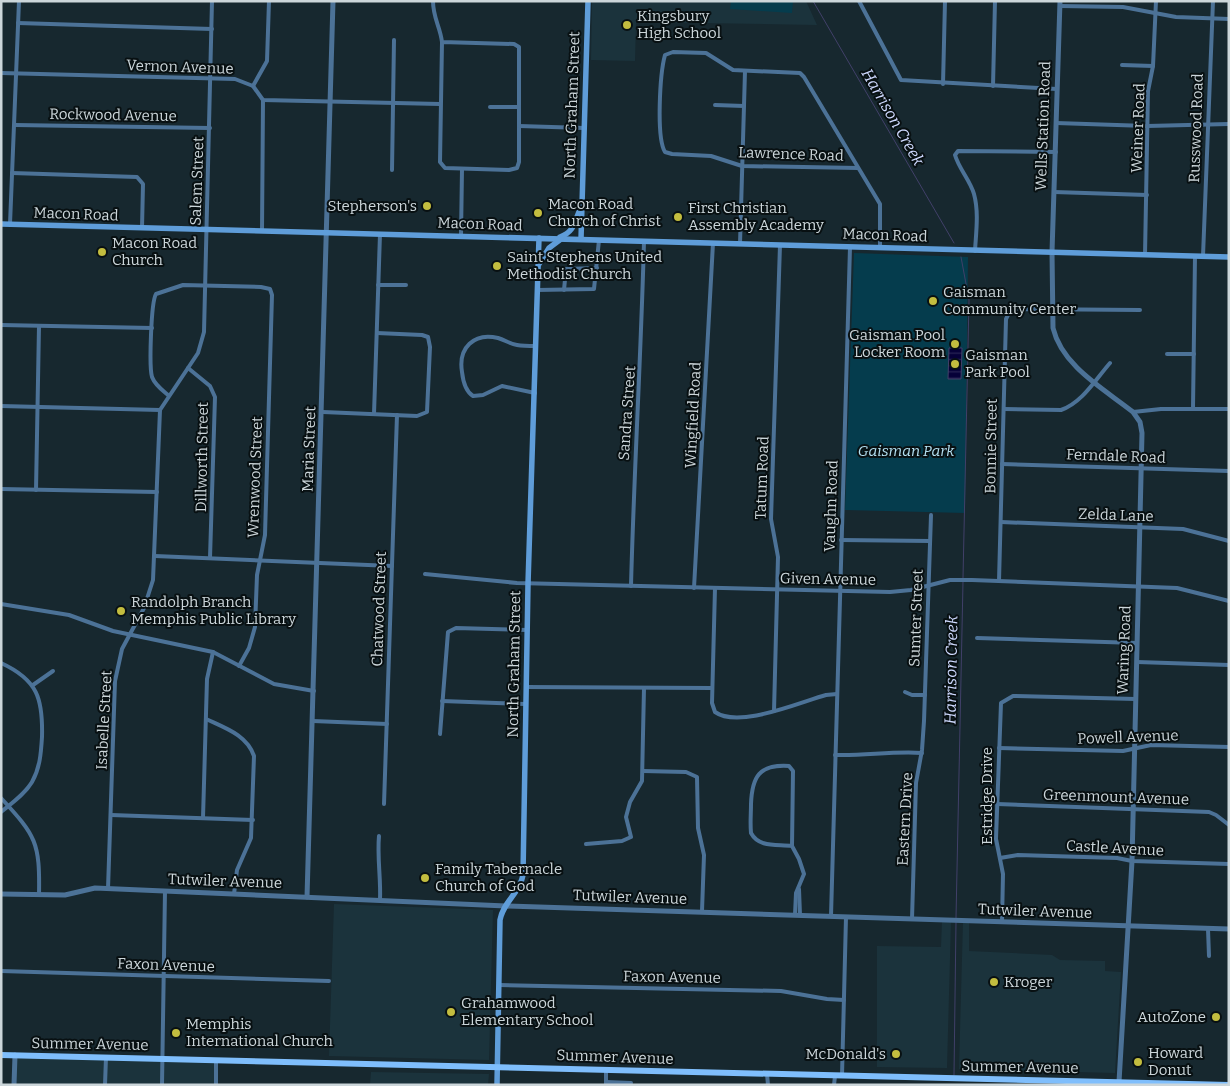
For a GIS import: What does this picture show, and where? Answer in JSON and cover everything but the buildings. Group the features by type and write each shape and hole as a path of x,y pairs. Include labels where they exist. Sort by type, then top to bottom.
{"main road":[{"name":"North Graham Street","path":"581,239 588,1"},
{"path":"538,266 549,248 558,239 572,230 582,206"},
{"name":"Macon Road","path":"1,224 1229,257"},
{"name":"North Graham Street","path":"496,1085 500,920 506,906 521,886 523,875 528,584 539,238"},
{"name":"Summer Avenue","path":"1,1055 838,1076 912,1082 962,1078 984,1082 1229,1085"}],"street":[{"path":"10,224 18,1"},
{"name":"Salem Street","path":"160,410 168,395 198,353 204,337 212,1"},
{"path":"253,86 267,62 269,1"},
{"name":"Maria Street","path":"307,897 334,1"},
{"path":"433,1 434,18 441,31 442,42 440,162 444,168 462,169 509,170 518,165 519,47 514,44 442,42"},
{"path":"859,1 901,80 942,84 1057,89"},
{"path":"942,84 945,1"},
{"path":"993,86 995,1"},
{"name":"Weiner Road","path":"1145,255 1148,87 1153,66 1156,1"},
{"name":"Russwood Road","path":"1203,256 1213,1"},
{"path":"1060,3 1123,7 1176,17 1229,19"},
{"name":"Wells Station Road","path":"1052,252 1060,3"},
{"path":"18,24 212,29"},
{"path":"392,170 394,40"},
{"name":"Lawrence Road","path":"745,71 726,66 706,53 673,52 665,55 660,107 661,146 665,152 711,156 742,166 858,168"},
{"path":"1122,65 1153,66"},
{"path":"740,244 745,71 800,73 880,204 882,212 880,248"},
{"name":"Vernon Avenue","path":"1,73 235,79 253,86 263,100"},
{"path":"262,231 263,100 440,104"},
{"path":"715,105 744,106"},
{"path":"490,106 519,107"},
{"path":"1056,123 1147,126 1229,124"},
{"name":"Rockwood Avenue","path":"15,125 210,128"},
{"path":"519,126 584,128"},
{"path":"975,251 976,204 974,192 957,163 955,155 958,151 1056,152"},
{"path":"461,236 462,169"},
{"path":"12,174 133,176 140,179 143,189 142,228"},
{"path":"1054,192 1146,194"},
{"path":"374,414 380,234"},
{"path":"537,290 594,289 599,240"},
{"name":"Sandra Street","path":"631,586 635,439 640,400 644,241"},
{"name":"Wingfield Road","path":"694,588 713,244"},
{"name":"Tatum Road","path":"774,711 778,555 771,519 780,245"},
{"name":"Vaughn Road","path":"831,916 850,247"},
{"path":"1052,252 1052,328 1061,349 1094,381 1133,412 1193,408 1229,409"},
{"path":"1193,408 1195,256"},
{"path":"564,290 566,268 597,268"},
{"path":"168,395 152,377 153,300 159,291 183,285 205,285"},
{"name":"Wrenwood Street","path":"205,285 266,287 272,295 265,535 256,580 255,627 240,666"},
{"path":"378,285 406,285"},
{"name":"Bonnie Street","path":"999,581 1006,319 1009,313 1020,309 1052,310"},
{"path":"1052,310 1140,310"},
{"path":"1,325 152,328"},
{"path":"36,490 39,326"},
{"path":"323,412 424,415 429,406 429,339 425,335 377,333"},
{"path":"535,393 502,386 483,395 473,396 466,388 461,367 465,348 470,342 478,338 493,337 514,344 536,346"},
{"path":"1167,354 1194,354"},
{"path":"1004,408 1061,410 1068,408 1077,402 1110,363"},
{"name":"Dillworth Street","path":"188,368 210,386 215,397 210,558"},
{"path":"1,406 160,410"},
{"name":"Isabelle Street","path":"108,889 115,681 119,657 148,598 153,580 160,410"},
{"name":"Waring Road","path":"1119,1083 1132,861 1142,467 1141,427 1133,412"},
{"name":"Chatwood Street","path":"384,804 397,415"},
{"name":"Ferndale Road","path":"1002,464 1229,471"},
{"path":"1,489 157,492"},
{"name":"Sumter Street","path":"924,721 931,514"},
{"name":"Zelda Lane","path":"1001,522 1182,529 1229,541"},
{"path":"841,540 930,541"},
{"path":"155,556 260,559 279,563 392,566"},
{"name":"Given Avenue","path":"425,574 528,584 897,592 958,580 1139,585 1177,588 1229,601"},
{"path":"715,588 712,706 717,714 753,717 819,697 837,694"},
{"path":"1,604 69,615 113,631 213,652 274,684 296,690 314,691"},
{"path":"440,734 446,639 450,631 456,628 527,630"},
{"path":"977,638 1137,643"},
{"path":"203,818 207,673 213,652"},
{"path":"1137,662 1229,665"},
{"path":"1,663 24,676 33,685 40,699 43,714 40,760 32,782 24,792 1,812"},
{"path":"33,685 53,671"},
{"path":"526,686 712,688"},
{"path":"586,844 622,842 630,838 632,833 626,820 626,814 630,802 641,785 643,771 644,688"},
{"path":"905,692 912,695 925,695"},
{"name":"Estridge Drive","path":"1002,922 1003,880 996,842 1000,710 1004,700 1013,696 1136,699"},
{"path":"442,701 525,704"},
{"path":"206,719 241,737 252,751 254,766 252,838 237,870 234,894"},
{"path":"313,721 387,724"},
{"name":"Eastern Drive","path":"912,919 916,788 922,753 924,721"},
{"name":"Powell Avenue","path":"999,748 1119,751 1151,745 1229,748"},
{"path":"835,755 864,755 890,751 922,753"},
{"path":"792,846 765,844 758,841 751,833 752,788 759,773 770,767 786,766 792,768 794,774 792,846 804,870 796,895 797,915"},
{"path":"643,771 686,772 697,777 698,828 704,855 702,911"},
{"path":"1,798 22,819 37,849 39,895"},
{"name":"Greenmount Avenue","path":"997,804 1209,812 1229,825"},
{"path":"111,815 253,820"},
{"path":"379,836 380,900"},
{"name":"Castle Avenue","path":"1000,858 1038,856 1117,858 1132,861 1229,864"},
{"name":"Tutwiler Avenue","path":"1,894 70,895 88,889 108,889 506,906 1229,929"},
{"path":"162,1085 165,891"},
{"path":"834,1085 838,1076 844,1000 846,917"},
{"path":"1208,929 1209,956"},
{"name":"Faxon Avenue","path":"1,972 329,981"},
{"name":"Faxon Avenue","path":"499,985 781,990 827,999 844,1000"},
{"path":"14,1085 15,1055"},
{"path":"105,1085 106,1057"},
{"path":"216,1059 216,1085"},
{"path":"606,1070 606,1083 631,1084 630,1070"},
{"path":"767,1074 768,1085"}],"shaded area":[{"path":"592,1 806,1 817,25 636,22 635,61 591,60"},
{"name":"Gaisman Park Pool","path":"949,348 962,348 961,379 948,379"},
{"path":"334,904 493,910 489,1060 329,1056"},
{"path":"942,920 951,921 947,1068 877,1067 877,946 941,947"},
{"path":"963,921 969,921 969,951 1052,955 1060,960 1105,961 1105,971 1121,972 1115,1073 959,1069"},
{"path":"15,1055 216,1059 216,1085 14,1085"},
{"path":"371,1072 489,1074 488,1085 370,1085"}],"green space":[{"path":"731,1 793,1 792,13 730,9"},
{"name":"Gaisman Park","path":"854,253 968,257 965,513 845,510"}],"waterway":[{"name":"Harrison Creek","path":"813,1 954,243"},
{"name":"Harrison Creek","path":"961,257 969,300 963,578"},
{"name":"Harrison Creek","path":"956,918 963,582"},
{"name":"Harrison Creek","path":"954,1075 956,922"}],"place":[{"name":"Kingsbury High School","path":"627,25"},
{"name":"Stepherson's","path":"427,206"},
{"name":"Macon Road Church of Christ","path":"538,213"},
{"name":"First Christian Assembly Academy","path":"678,217"},
{"name":"Macon Road Church","path":"102,252"},
{"name":"Saint Stephens United Methodist Church","path":"497,266"},
{"name":"Gaisman Community Center","path":"933,301"},
{"name":"Gaisman Pool Locker Room","path":"955,344"},
{"name":"Gaisman Park Pool","path":"955,364"},
{"name":"Randolph Branch Memphis Public Library","path":"121,611"},
{"name":"Family Tabernacle Church of God","path":"425,878"},
{"name":"Kroger","path":"994,982"},
{"name":"Grahamwood Elementary School","path":"451,1012"},
{"name":"AutoZone","path":"1216,1017"},
{"name":"Memphis International Church","path":"176,1033"},
{"name":"McDonald's","path":"896,1054"},
{"name":"Howard Donut","path":"1138,1062"}]}
